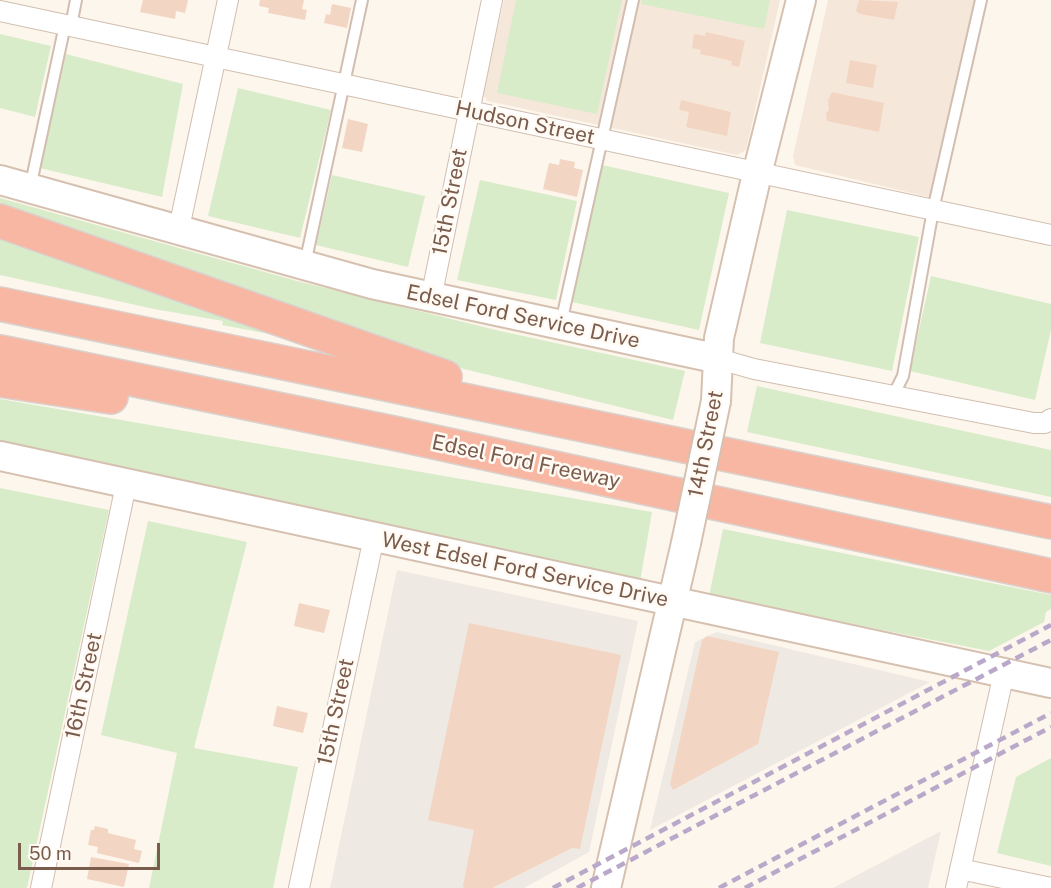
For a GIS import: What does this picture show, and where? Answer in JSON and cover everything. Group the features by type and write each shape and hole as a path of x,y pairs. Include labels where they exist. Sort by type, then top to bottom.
{"highway":[{"path":"0,221 566,420"},
{"path":"0,304 1051,522"},
{"name":"Edsel Ford Freeway","path":"0,352 393,433 1051,576"},
{"path":"0,380 138,401 304,436 393,433"}],"street":[{"path":"179,228 228,0"},
{"name":"15th Street","path":"431,298 492,0"},
{"name":"14th Street","path":"606,888 686,543 716,402 719,338 801,0"},
{"name":"Hudson Street","path":"0,11 1051,235"},
{"name":"Edsel Ford Service Drive","path":"0,180 431,298 719,359 754,369 894,394 1034,423 1045,423 1051,420"},
{"name":"West Edsel Ford Service Drive","path":"0,456 1051,683"},
{"name":"16th Street","path":"41,888 126,485"},
{"name":"15th Street","path":"299,888 374,537"},
{"path":"956,888 1004,673"},
{"path":"960,868 1051,888"}],"lane":[{"path":"30,188 76,0"},
{"path":"305,264 362,0"},
{"path":"560,326 633,0"},
{"path":"894,394 903,376 933,210 981,0"}],"shaded area":[{"path":"504,0 780,0 746,150 737,155 488,101 484,96 484,89"},
{"path":"828,0 975,0 932,198 795,165 793,156"},
{"path":"397,570 638,621 589,852 524,888 330,888"},
{"path":"717,632 930,682 650,830 695,642"},
{"path":"941,831 928,888 833,888"}],"green space":[{"path":"516,0 622,0 597,114 497,93"},
{"path":"642,0 770,0 764,29 641,4"},
{"path":"0,34 51,46 35,117 0,108"},
{"path":"66,54 183,84 162,197 40,168"},
{"path":"238,88 331,110 300,238 208,216"},
{"path":"602,165 729,193 699,330 572,302"},
{"path":"332,175 425,196 408,267 316,245"},
{"path":"480,180 577,201 556,300 457,280"},
{"path":"0,198 297,281 500,331 685,371 673,420 464,369 0,215"},
{"path":"787,210 919,237 892,371 760,343"},
{"path":"0,234 285,337 222,325 223,321 154,309 0,275"},
{"path":"931,276 1051,304 1051,330 1035,400 910,371"},
{"path":"757,386 1051,450 1051,497 747,432"},
{"path":"0,399 652,512 640,582 0,446"},
{"path":"0,488 109,510 27,888 0,888"},
{"path":"148,521 247,542 194,748 298,767 273,888 149,888 177,753 101,735"},
{"path":"723,529 1051,595 1051,609 1046,612 1044,622 989,651 709,596"},
{"path":"1051,758 1051,866 997,853 1016,777"}],"building":[{"path":"143,0 188,0 185,13 176,11 175,19 140,12"},
{"path":"260,0 304,0 302,9 307,10 305,20 268,13 269,8 259,6"},
{"path":"859,0 898,2 894,20 860,14 856,11"},
{"path":"332,4 351,8 347,28 324,23 326,14 330,15"},
{"path":"706,32 745,41 739,67 731,65 732,61 700,54 701,50 692,48 694,34 705,36"},
{"path":"850,60 877,65 873,88 846,83"},
{"path":"832,92 884,103 879,132 827,121 828,100"},
{"path":"681,100 731,112 727,136 686,127 689,112 679,110"},
{"path":"348,119 368,124 362,152 342,148"},
{"path":"560,159 575,162 574,168 583,170 577,197 543,189 549,163 559,165"},
{"path":"299,603 330,610 324,633 294,626"},
{"path":"469,623 621,655 580,849 572,848 492,888 464,888 463,886 474,830 428,820"},
{"path":"707,636 779,652 758,744 673,790 670,784 702,640"},
{"path":"277,706 308,713 303,733 273,726"},
{"path":"95,826 108,829 108,833 136,840 134,849 142,851 139,863 97,853 98,847 88,845 91,830 94,830"},
{"path":"91,857 129,864 124,887 87,879"}],"railway":[{"path":"553,888 1051,625"},
{"path":"577,888 1051,640"},
{"path":"719,888 1051,713"},
{"path":"745,888 1051,727"}]}
